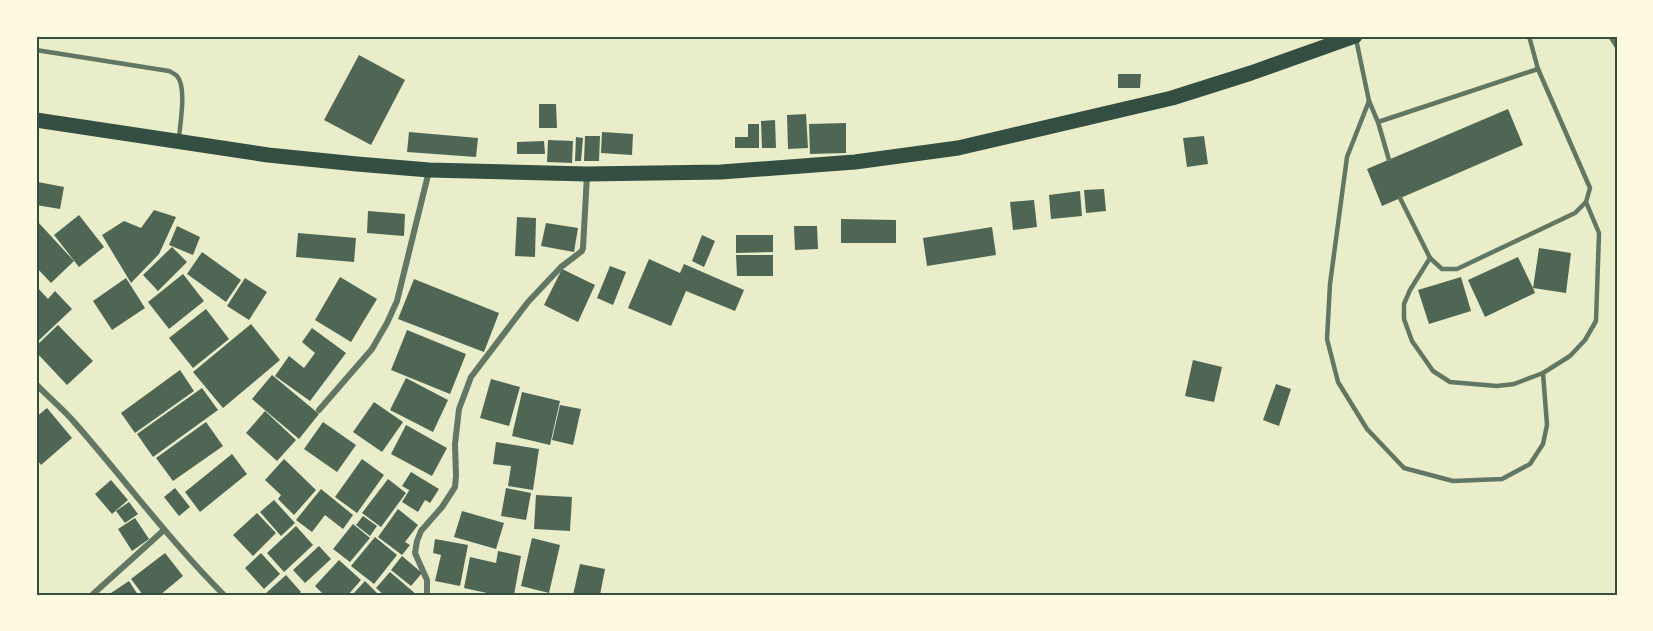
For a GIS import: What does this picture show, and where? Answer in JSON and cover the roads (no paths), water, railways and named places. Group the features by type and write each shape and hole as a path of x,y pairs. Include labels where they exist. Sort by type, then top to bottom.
{"highway":[{"path":"36,120 268,155 429,170 587,174 721,172 788,168 855,162 958,148 1173,98 1251,73 1346,38"}],"street":[{"path":"319,410 372,349 387,323 397,301 429,170"},
{"path":"427,595 427,580 415,553 417,541 421,531 442,507 455,487 455,444 459,409 471,377 528,302 561,267 584,248 587,174"},
{"path":"36,384 74,421 194,566 224,595"},
{"path":"92,595 164,530"}],"lane":[{"path":"1400,198 1430,258 1442,269 1457,269 1575,213 1586,202 1590,188 1538,69 1529,36"},
{"path":"1610,36 1617,47"},
{"path":"1346,38 1378,122 1389,160"},
{"path":"36,50 168,71 176,75 182,91 178,142"},
{"path":"1378,122 1538,69"},
{"path":"1369,101 1347,158 1330,284 1327,339 1338,382 1367,429 1404,468 1453,481 1503,479 1530,464 1544,444 1548,425 1543,373"},
{"path":"1430,258 1404,304 1404,319 1412,341 1433,371 1450,382 1497,386 1514,384 1543,373 1570,356 1586,339 1596,321 1599,233 1586,202"}]}
